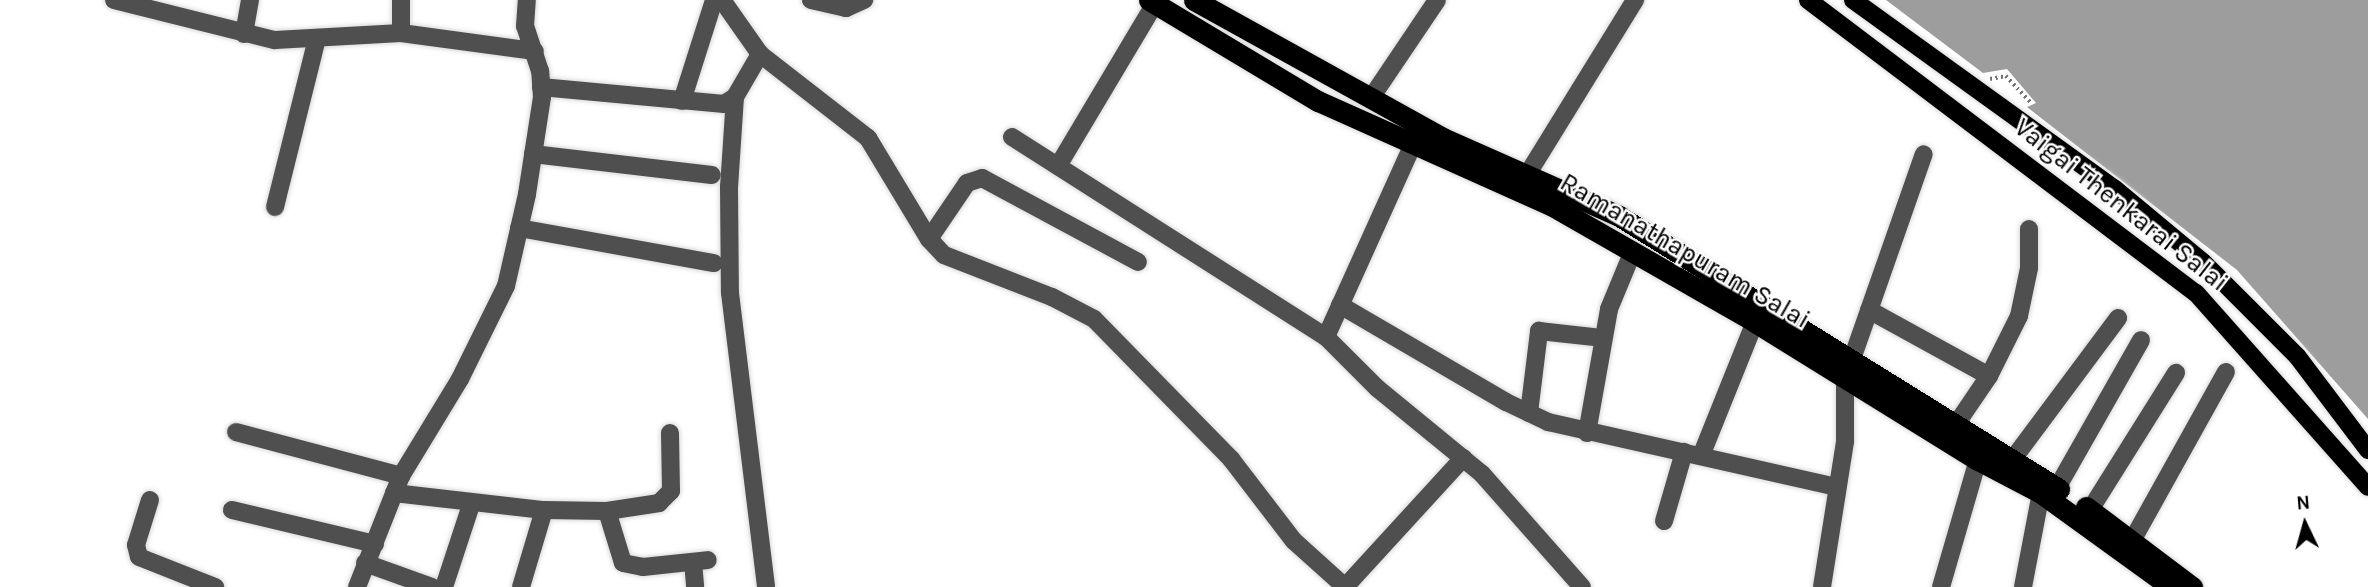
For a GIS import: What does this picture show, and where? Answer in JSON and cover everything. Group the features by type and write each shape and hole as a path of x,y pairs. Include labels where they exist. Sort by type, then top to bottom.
{"highway":[{"name":"Ramanathapuram Salai","path":"1194,0 1443,138 1619,216 2013,458 2049,491 2163,584"},
{"name":"Ramanathapuram Salai","path":"1152,2 1318,101 1520,188 1633,251 1755,322 1978,460 2090,510 2133,539 2192,587"}],"main road":[{"name":"Vaigai Thenkarai Salai","path":"1808,0 2196,293 2368,487"},
{"name":"Vaigai Thenkarai Salai","path":"1853,0 2115,189 2203,262 2297,356 2368,450"}],"street":[{"path":"114,0 149,4 244,34 292,41 401,33 535,51"},
{"path":"244,34 250,0"},
{"path":"401,0 401,33"},
{"path":"357,587 401,476 460,379 500,298 519,228 533,154 541,87 535,51 525,26 527,0"},
{"path":"682,102 714,0"},
{"path":"723,0 760,54 868,138 929,239 944,255 1052,297 1094,319 1231,458 1294,541 1345,587 1463,458"},
{"path":"811,0 845,8 864,0"},
{"path":"1371,98 1437,0"},
{"path":"1527,175 1635,0"},
{"path":"1058,166 1152,2"},
{"path":"275,207 317,39"},
{"path":"760,54 735,97 729,187 730,293 766,587"},
{"path":"541,87 682,102 724,104 735,97"},
{"path":"1012,137 1326,337 1377,388 1463,458 1582,587"},
{"path":"1326,337 1414,142"},
{"path":"533,154 712,175"},
{"path":"1822,587 1846,441 1845,379 1924,154"},
{"path":"929,239 967,183 982,178 1138,262"},
{"path":"519,228 714,263"},
{"path":"1957,423 1989,376 2026,292 2029,229"},
{"path":"1587,433 1602,338 1633,251"},
{"path":"1340,305 1529,413 1587,433 1837,487"},
{"path":"1869,310 1989,376"},
{"path":"2013,458 2118,318"},
{"path":"1664,521 1755,322"},
{"path":"1529,413 1539,331 1602,338"},
{"path":"2022,587 2049,491 2141,340"},
{"path":"2133,539 2226,372"},
{"path":"2090,510 2176,373"},
{"path":"236,432 401,476"},
{"path":"394,493 544,510 607,511 659,503 669,497 670,433"},
{"path":"1941,587 1978,460"},
{"path":"150,500 136,545 139,557 215,587"},
{"path":"444,587 472,502"},
{"path":"232,510 374,544"},
{"path":"521,587 544,510"},
{"path":"607,511 623,563 643,567 701,561 695,587"},
{"path":"365,563 432,587"}],"path":[{"path":"1984,80 2006,76 2031,103"}],"shaded area":[{"path":"1886,0 2368,0 2368,419 2237,270 2027,107 2036,103 2007,69 1983,73"}]}
